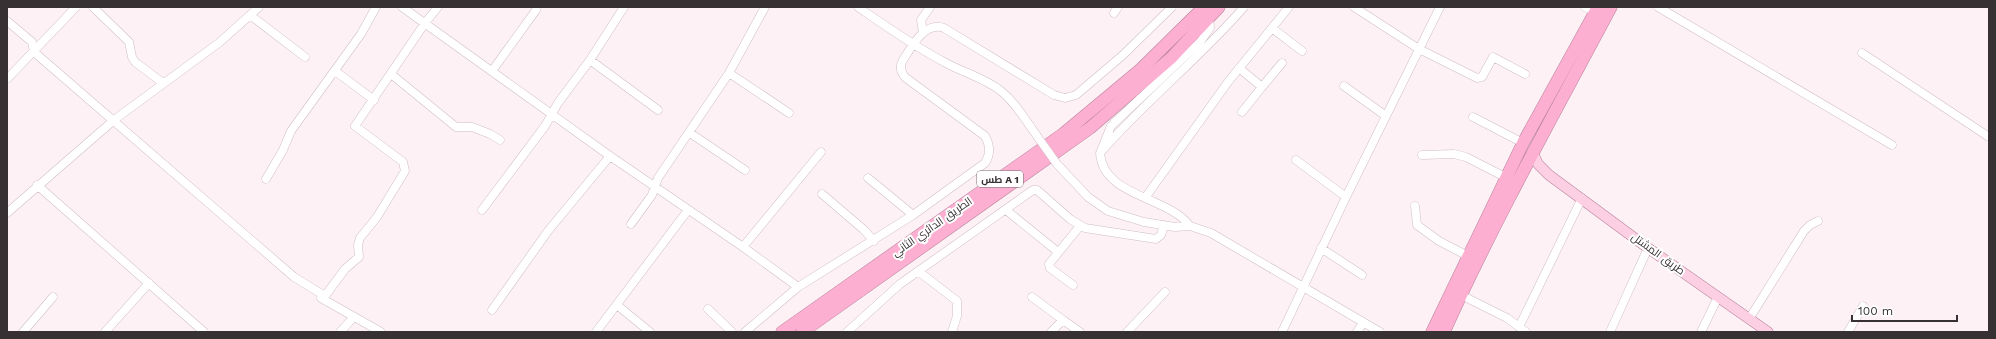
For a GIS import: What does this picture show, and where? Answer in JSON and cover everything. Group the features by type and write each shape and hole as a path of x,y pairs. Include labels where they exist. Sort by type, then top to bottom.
{"highway":[{"name":"الطريق الدائري الثاني","path":"782,332 1079,122 1141,69 1204,7"},
{"name":"الطريق الدائري الثاني","path":"802,332 1090,128 1171,58 1219,7"},
{"path":"1444,332 1460,295 1533,153 1611,7"},
{"path":"1432,332 1523,143 1593,9"}],"main road":[{"name":"طريق المشتل","path":"1533,153 1535,160 1550,175 1648,248 1768,332"},
{"name":"طريق المشتل","path":"1524,171 1537,170 1550,175"}],"street":[{"path":"7,79 76,7"},
{"path":"93,7 129,42 132,57 135,62 163,83"},
{"path":"7,213 37,185 114,120 220,42 259,7"},
{"path":"266,178 283,150 291,131 361,34 376,7"},
{"path":"402,7 551,115 743,247 798,288"},
{"path":"381,332 353,318 321,298 325,296 345,269 359,257 358,245 360,238 377,217 405,171 403,162 355,126 374,100 424,23 438,7"},
{"path":"482,210 540,134 551,115 590,60 624,7"},
{"path":"631,224 652,195 658,178 690,133 729,73 765,7"},
{"path":"858,7 913,45 946,64 989,83 1001,91 1015,105 1057,164 1088,197 1108,211 1130,219 1164,225 1190,226 1211,233 1380,332"},
{"path":"923,33 921,20 930,7"},
{"path":"745,332 798,288 913,215 982,166 987,159 990,151 988,143 982,132 903,76 901,63 923,33 933,27 944,28 1054,95 1061,98 1069,98 1076,95 1117,60 1172,7"},
{"path":"1100,153 1126,124 1194,60 1244,7"},
{"path":"1145,198 1239,68 1289,7"},
{"path":"1354,7 1419,49 1477,78 1482,76 1493,57 1525,74"},
{"path":"1282,332 1302,287 1440,7"},
{"path":"1658,7 1892,145"},
{"path":"492,71 536,10"},
{"path":"250,15 305,57"},
{"path":"1190,226 1175,212 1128,190 1110,176 1103,167 1100,153 1111,126 1194,50 1209,30 1211,23 1209,18"},
{"path":"7,21 32,42 34,52 294,277 325,296"},
{"path":"1272,28 1302,51"},
{"path":"1862,53 1989,137"},
{"path":"590,60 658,110"},
{"path":"1242,112 1282,63"},
{"path":"1239,68 1262,87"},
{"path":"335,71 374,100"},
{"path":"729,73 789,113"},
{"path":"391,74 456,127 472,128 490,134 500,140"},
{"path":"1344,86 1386,116"},
{"path":"1474,116 1523,143"},
{"path":"690,133 745,170"},
{"path":"743,247 820,152"},
{"path":"1422,155 1454,154 1466,157 1507,178"},
{"path":"492,310 548,231 610,156"},
{"path":"1296,160 1346,198"},
{"path":"868,178 913,215"},
{"path":"37,185 204,332"},
{"path":"848,332 885,298 918,271 1034,189 1070,220 1080,226 1097,231 1156,239 1161,235 1164,225"},
{"path":"822,194 863,229 874,241"},
{"path":"1519,327 1582,198"},
{"path":"1415,206 1417,224 1439,241 1468,256"},
{"path":"596,332 688,210"},
{"path":"1006,210 1058,252"},
{"path":"1749,319 1804,231 1810,225 1818,221"},
{"path":"1072,285 1049,266 1058,252 1080,226"},
{"path":"1321,248 1362,275"},
{"path":"1610,332 1648,248"},
{"path":"918,271 957,301 957,316 952,332"},
{"path":"105,332 149,283"},
{"path":"1127,332 1165,292"},
{"path":"1460,295 1507,318 1526,332"},
{"path":"1701,332 1718,296"},
{"path":"23,332 52,297"},
{"path":"1032,297 1080,332"},
{"path":"617,305 650,332"},
{"path":"1848,332 1863,306"},
{"path":"708,309 732,332"},
{"path":"340,332 353,318"},
{"path":"1051,332 1063,320"},
{"path":"1357,332 1363,323"}]}
